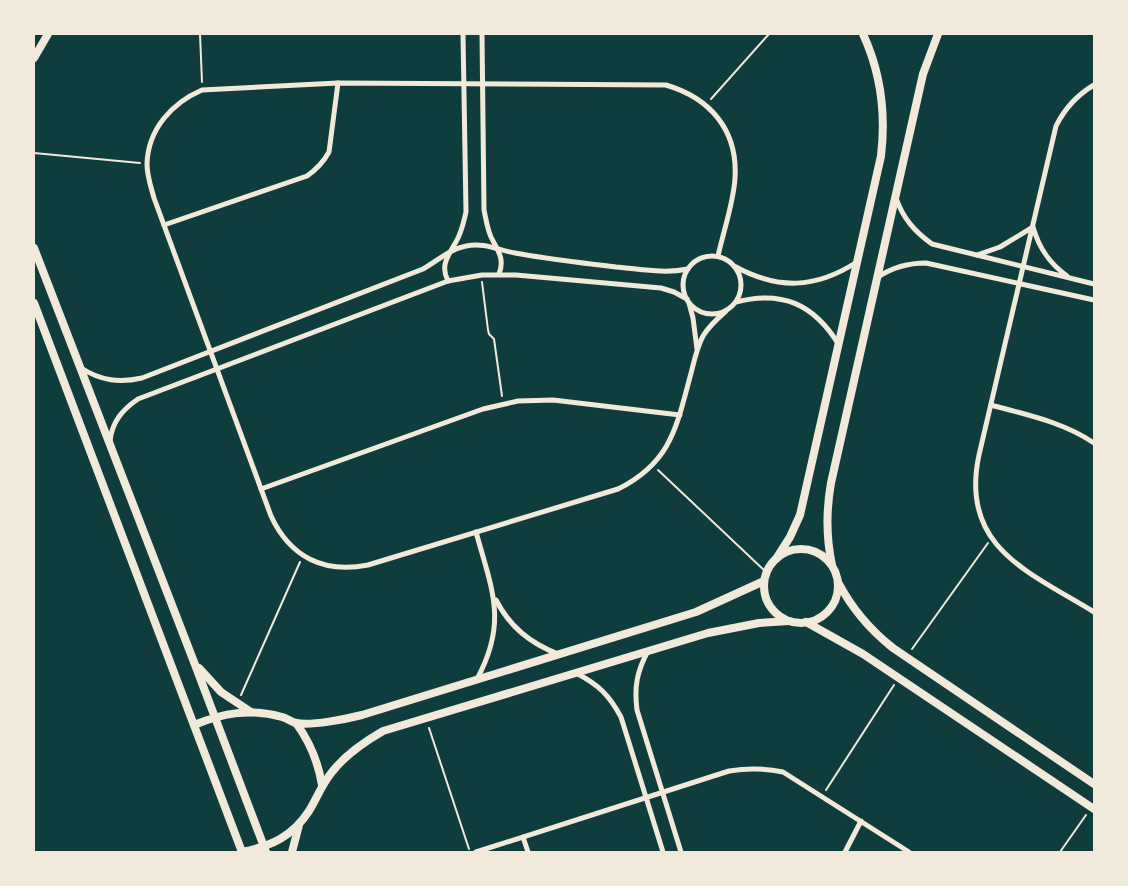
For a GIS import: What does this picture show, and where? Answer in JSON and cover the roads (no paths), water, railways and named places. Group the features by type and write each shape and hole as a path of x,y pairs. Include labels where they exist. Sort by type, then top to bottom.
{"street":[{"path":"34,54 48,34"},
{"path":"448,281 444,263 463,226 466,212 463,34"},
{"path":"482,34 484,210 489,230 502,261 499,274"},
{"path":"789,621 775,612 770,605 764,589 766,576 790,538 800,514 858,262 884,137 884,116 879,81 864,34"},
{"path":"938,34 923,74 827,503 826,524 832,566 848,602 876,635 1094,784"},
{"path":"164,225 307,176 316,170 324,162 329,152 338,83"},
{"path":"718,256 735,179 735,161 732,145 718,118 706,105 694,96 666,85 338,83 202,90 187,96 163,118 149,149 147,164 152,191 276,528 293,548 303,556 328,566 355,568 618,488 633,481 652,465 668,445 680,415 697,352 708,329 736,302 741,290 740,277 734,266"},
{"path":"1094,85 1072,102 1056,126 976,472 975,489 977,507 983,523 991,539 1002,552 1015,564 1094,612"},
{"path":"895,198 909,224 919,235 932,244 1094,284"},
{"path":"976,255 1006,244 1033,227"},
{"path":"1033,227 1040,245 1050,261 1070,278"},
{"path":"79,366 90,374 116,381 142,378 423,269 450,252 473,245 481,244 513,253 570,262 665,272 688,269"},
{"path":"34,248 265,850"},
{"path":"697,352 694,318 684,290 684,281 688,269 700,259 718,256 751,275 768,281 787,284 806,283 824,279 842,272 858,262"},
{"path":"877,278 888,270 900,265 926,263 1094,300"},
{"path":"109,444 111,433 121,413 138,399 448,281 499,274 646,286 661,288 688,300 696,309 706,313 716,314 726,311"},
{"path":"736,302 770,297 787,300 804,307 824,323 839,345"},
{"path":"34,303 242,852 265,850 289,833 309,811 322,785 343,760 368,739 383,731 733,627 759,623 806,622 815,620 830,609 835,601 838,582"},
{"path":"261,489 483,409 518,401 553,400 680,415"},
{"path":"991,405 1054,422 1094,443"},
{"path":"476,532 494,597 496,614 491,648 477,679"},
{"path":"776,558 792,550 810,550 826,558 832,566"},
{"path":"296,723 340,720 362,715 696,612 766,576"},
{"path":"494,597 503,613 527,638 542,648 558,654"},
{"path":"806,622 844,643 899,678 1093,808"},
{"path":"648,651 636,679 637,710 681,852"},
{"path":"194,662 221,692 251,712"},
{"path":"576,673 597,685 613,703 621,717 663,852"},
{"path":"194,725 215,716 226,714 251,712 284,717 296,723 306,737 314,752 322,785"},
{"path":"476,852 729,771 765,768 783,772 909,852"},
{"path":"845,852 861,821"},
{"path":"292,852 299,823"},
{"path":"523,837 528,852"}]}
